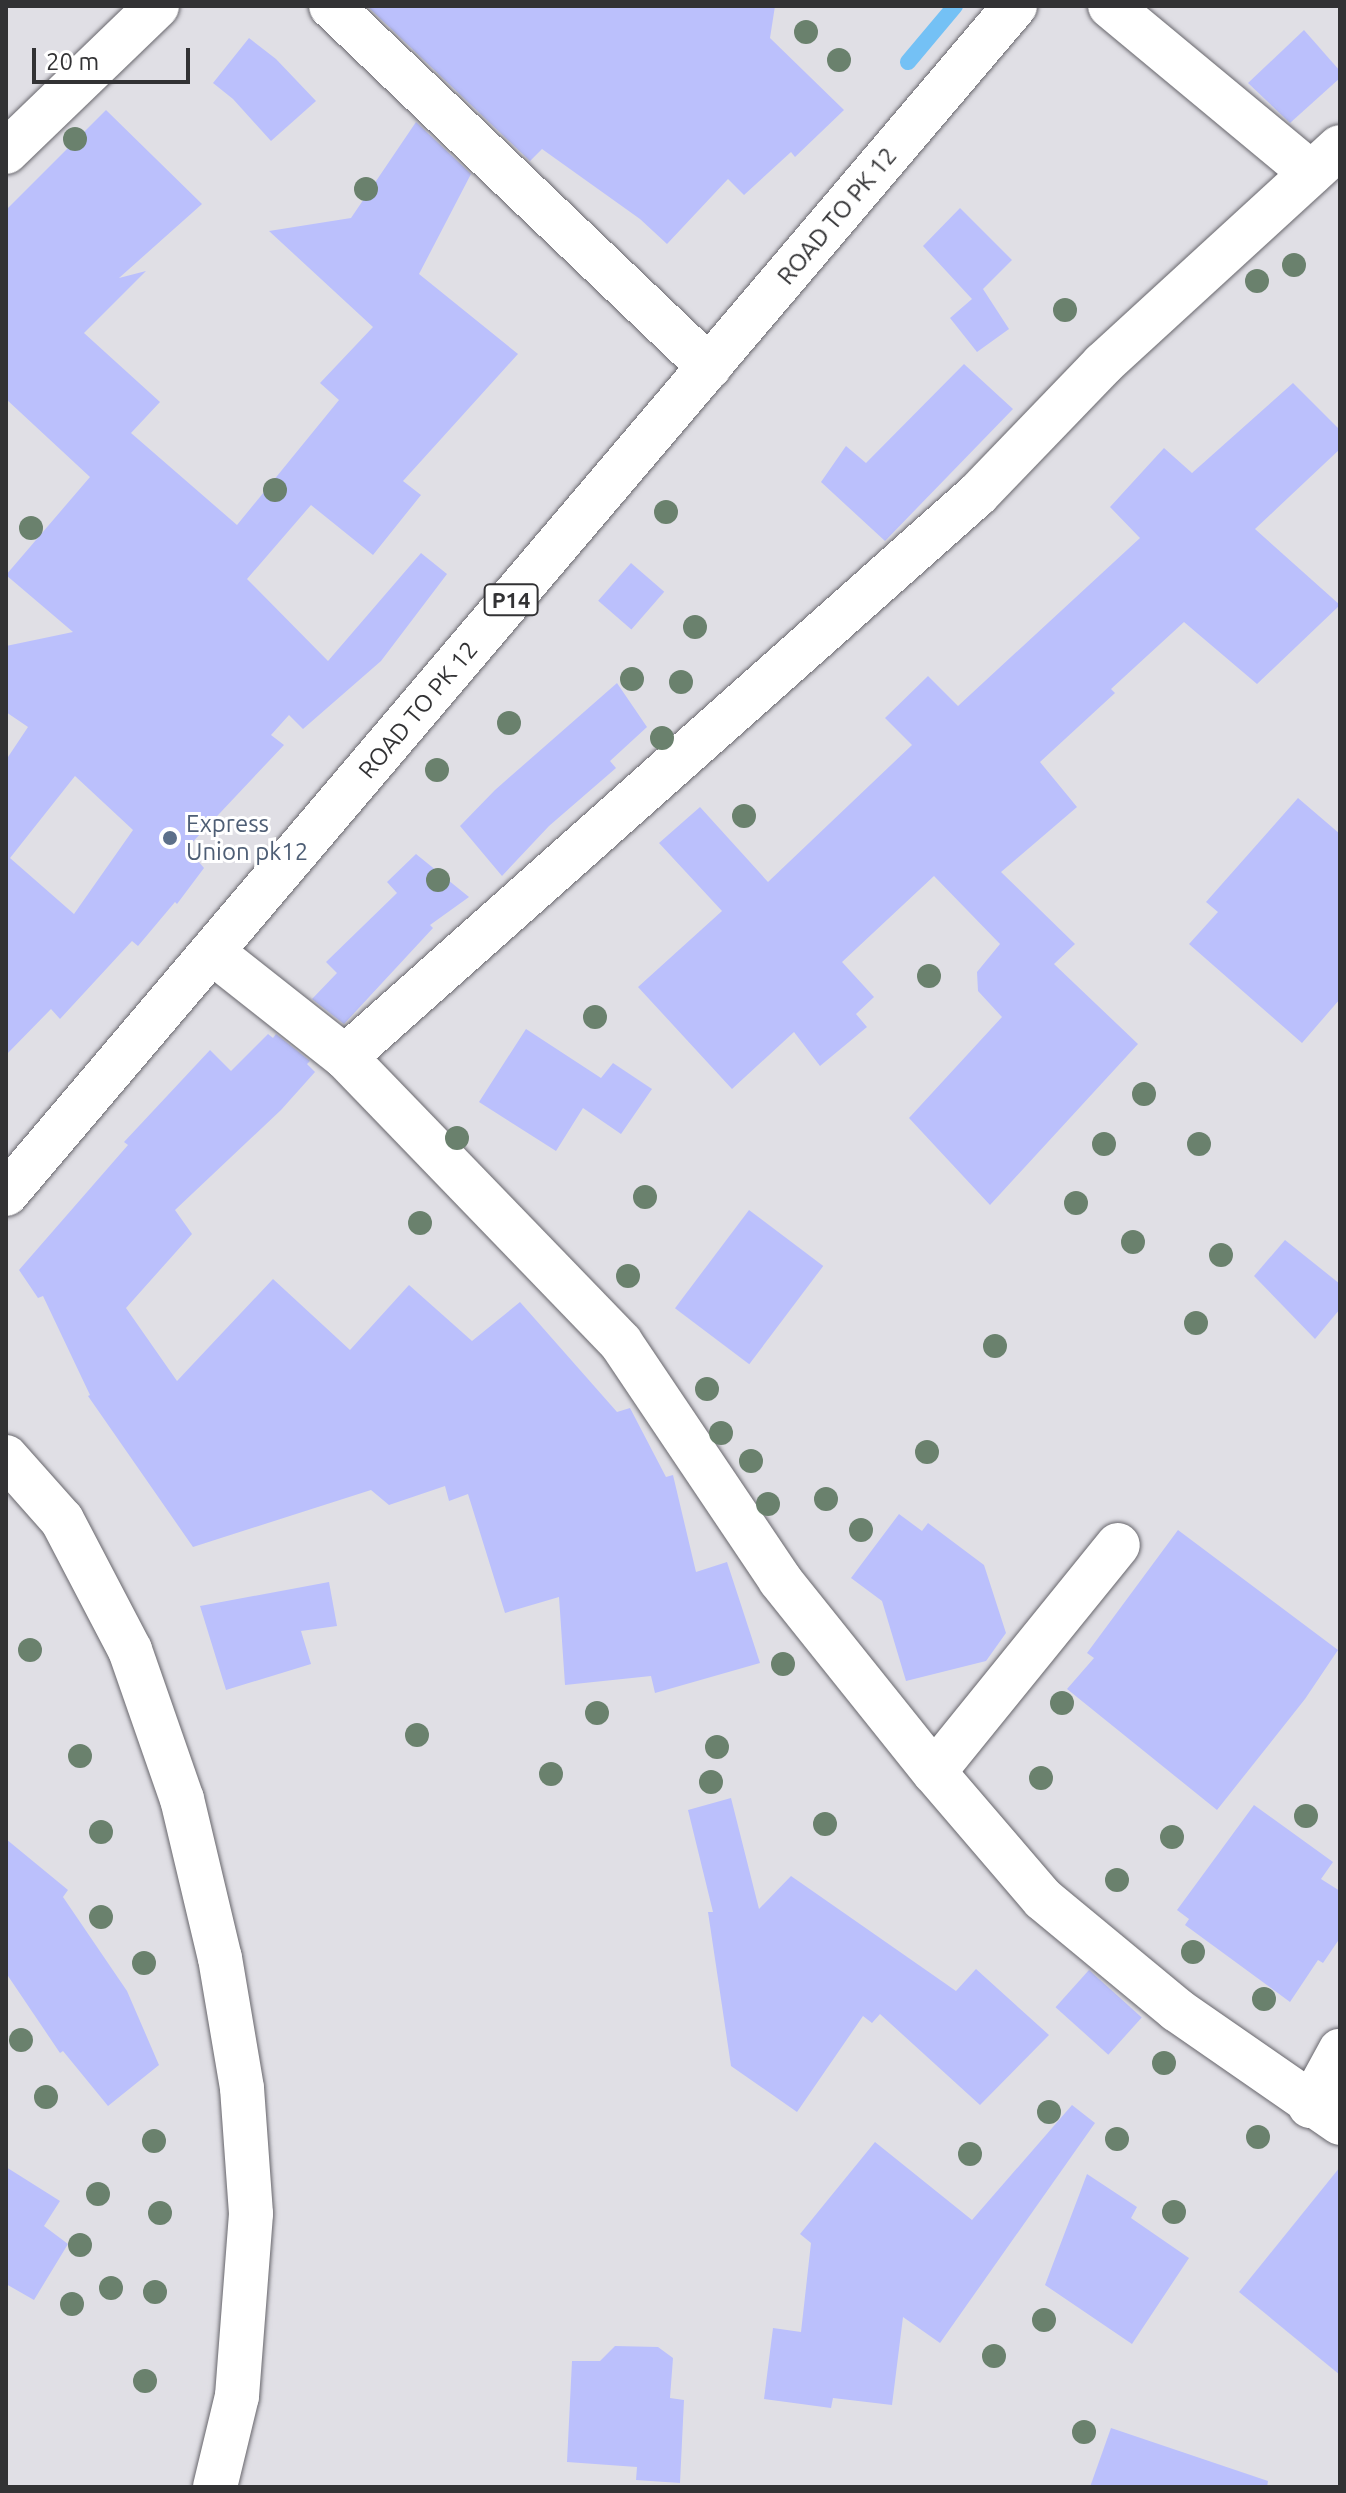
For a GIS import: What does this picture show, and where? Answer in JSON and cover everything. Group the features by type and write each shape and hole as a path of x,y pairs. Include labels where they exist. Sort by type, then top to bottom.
{"street":[{"path":"6,152 157,6"},
{"path":"331,6 709,367"},
{"name":"ROAD TO PK 12","path":"6,1194 1015,6"},
{"path":"345,1057 978,494 1103,364 1326,160 1110,6"},
{"path":"212,952 345,1057 621,1343 780,1580 934,1772 1043,1899 1177,2010 1325,2115 1340,2051"},
{"path":"6,1457 62,1520 130,1650 182,1799 220,1958 242,2088 251,2214 237,2396 215,2487"},
{"path":"934,1772 1118,1545"}],"building":[{"path":"367,6 775,6 770,38 844,110 795,157 791,152 744,195 728,179 667,244 640,219 542,149 530,161"},
{"path":"1304,30 1340,71 1340,78 1290,123 1248,83"},
{"path":"249,38 276,59 316,101 271,141 233,99 213,83"},
{"path":"106,110 202,204 119,278 146,271 84,333 160,402 131,433 237,525 339,400 320,383 373,327 269,231 351,218 416,122 471,174 419,274 518,354 403,481 421,495 373,555 311,505 247,579 328,661 421,553 447,574 381,661 303,729 289,715 271,735 284,745 187,848 204,868 177,904 175,902 138,946 132,941 60,1019 51,1009 6,1055 6,760 28,727 6,712 6,646 73,632 6,575 90,477 6,399 6,210","holes":["75,776 133,830 74,914 10,858"]},
{"path":"960,208 1012,260 983,289 1009,329 977,352 950,318 972,299 923,246"},
{"path":"964,364 1013,409 885,541 821,482 846,446 866,463"},
{"path":"1293,383 1340,430 1340,449 1255,529 1340,605 1257,684 1184,622 1111,689 1115,693 1040,762 1077,807 1001,872 1075,944 1054,964 1138,1044 990,1205 909,1118 1002,1017 978,991 977,972 1000,944 934,876 842,962 874,997 856,1014 867,1027 820,1066 794,1032 732,1089 638,987 722,911 659,843 700,807 768,882 912,745 885,718 928,676 958,706 1140,538 1110,507 1164,448 1192,473"},
{"path":"631,563 664,592 631,630 598,601"},
{"path":"617,683 647,727 610,761 616,768 549,826 502,876 460,826 495,790"},
{"path":"1298,798 1340,834 1340,999 1302,1043 1189,944 1218,912 1206,902"},
{"path":"416,854 469,897 430,925 433,928 344,1024 312,999 337,973 326,962 397,893 387,882"},
{"path":"526,1029 601,1078 613,1063 652,1089 621,1134 583,1108 556,1151 479,1102"},
{"path":"268,1034 273,1038 276,1034 310,1061 307,1064 315,1072 281,1110 175,1210 192,1234 126,1308 177,1381 273,1279 350,1350 409,1285 472,1341 520,1302 617,1412 630,1408 666,1477 673,1475 696,1572 727,1562 760,1663 655,1693 651,1676 565,1685 559,1597 505,1613 468,1494 449,1501 445,1486 389,1505 371,1490 193,1547 88,1396 43,1296 38,1298 19,1270 128,1145 124,1142 210,1050 231,1071"},
{"path":"749,1210 823,1266 749,1364 675,1308"},
{"path":"1285,1240 1340,1284 1340,1309 1315,1339 1254,1276"},
{"path":"899,1514 922,1531 928,1523 984,1565 1006,1633 986,1661 906,1681 882,1601 851,1578"},
{"path":"1178,1530 1338,1650 1305,1699 1217,1810 1067,1689 1094,1658 1087,1653"},
{"path":"329,1582 337,1626 301,1631 311,1664 226,1690 200,1606"},
{"path":"731,1798 759,1909 791,1876 956,1991 976,1969 1049,2035 980,2105 880,2014 872,2023 863,2016 797,2112 731,2066 708,1912 713,1912 688,1810"},
{"path":"1254,1805 1333,1862 1321,1879 1340,1891 1340,1938 1323,1963 1318,1960 1290,2002 1185,1925 1189,1919 1177,1910"},
{"path":"6,1839 68,1890 63,1897 127,1991 159,2065 108,2106 63,2051 60,2053 6,1973"},
{"path":"1089,1970 1142,2018 1108,2055 1056,2007"},
{"path":"1072,2105 1095,2123 940,2343 903,2317 892,2405 833,2398 831,2408 764,2399 773,2328 801,2332 811,2243 800,2234 875,2142 972,2220"},
{"path":"6,2167 60,2201 44,2226 68,2244 34,2300 6,2284"},
{"path":"1340,2167 1340,2375 1239,2292"},
{"path":"1087,2174 1137,2207 1131,2218 1189,2258 1132,2344 1045,2285"},
{"path":"615,2346 658,2347 673,2358 670,2398 684,2400 680,2483 636,2480 637,2467 567,2462 572,2361 600,2361"},
{"path":"1111,2428 1268,2481 1267,2487 1090,2487"}],"waterway":[{"path":"908,62 955,6"}],"place":[{"name":"Express Union pk12","path":"170,838"}]}
